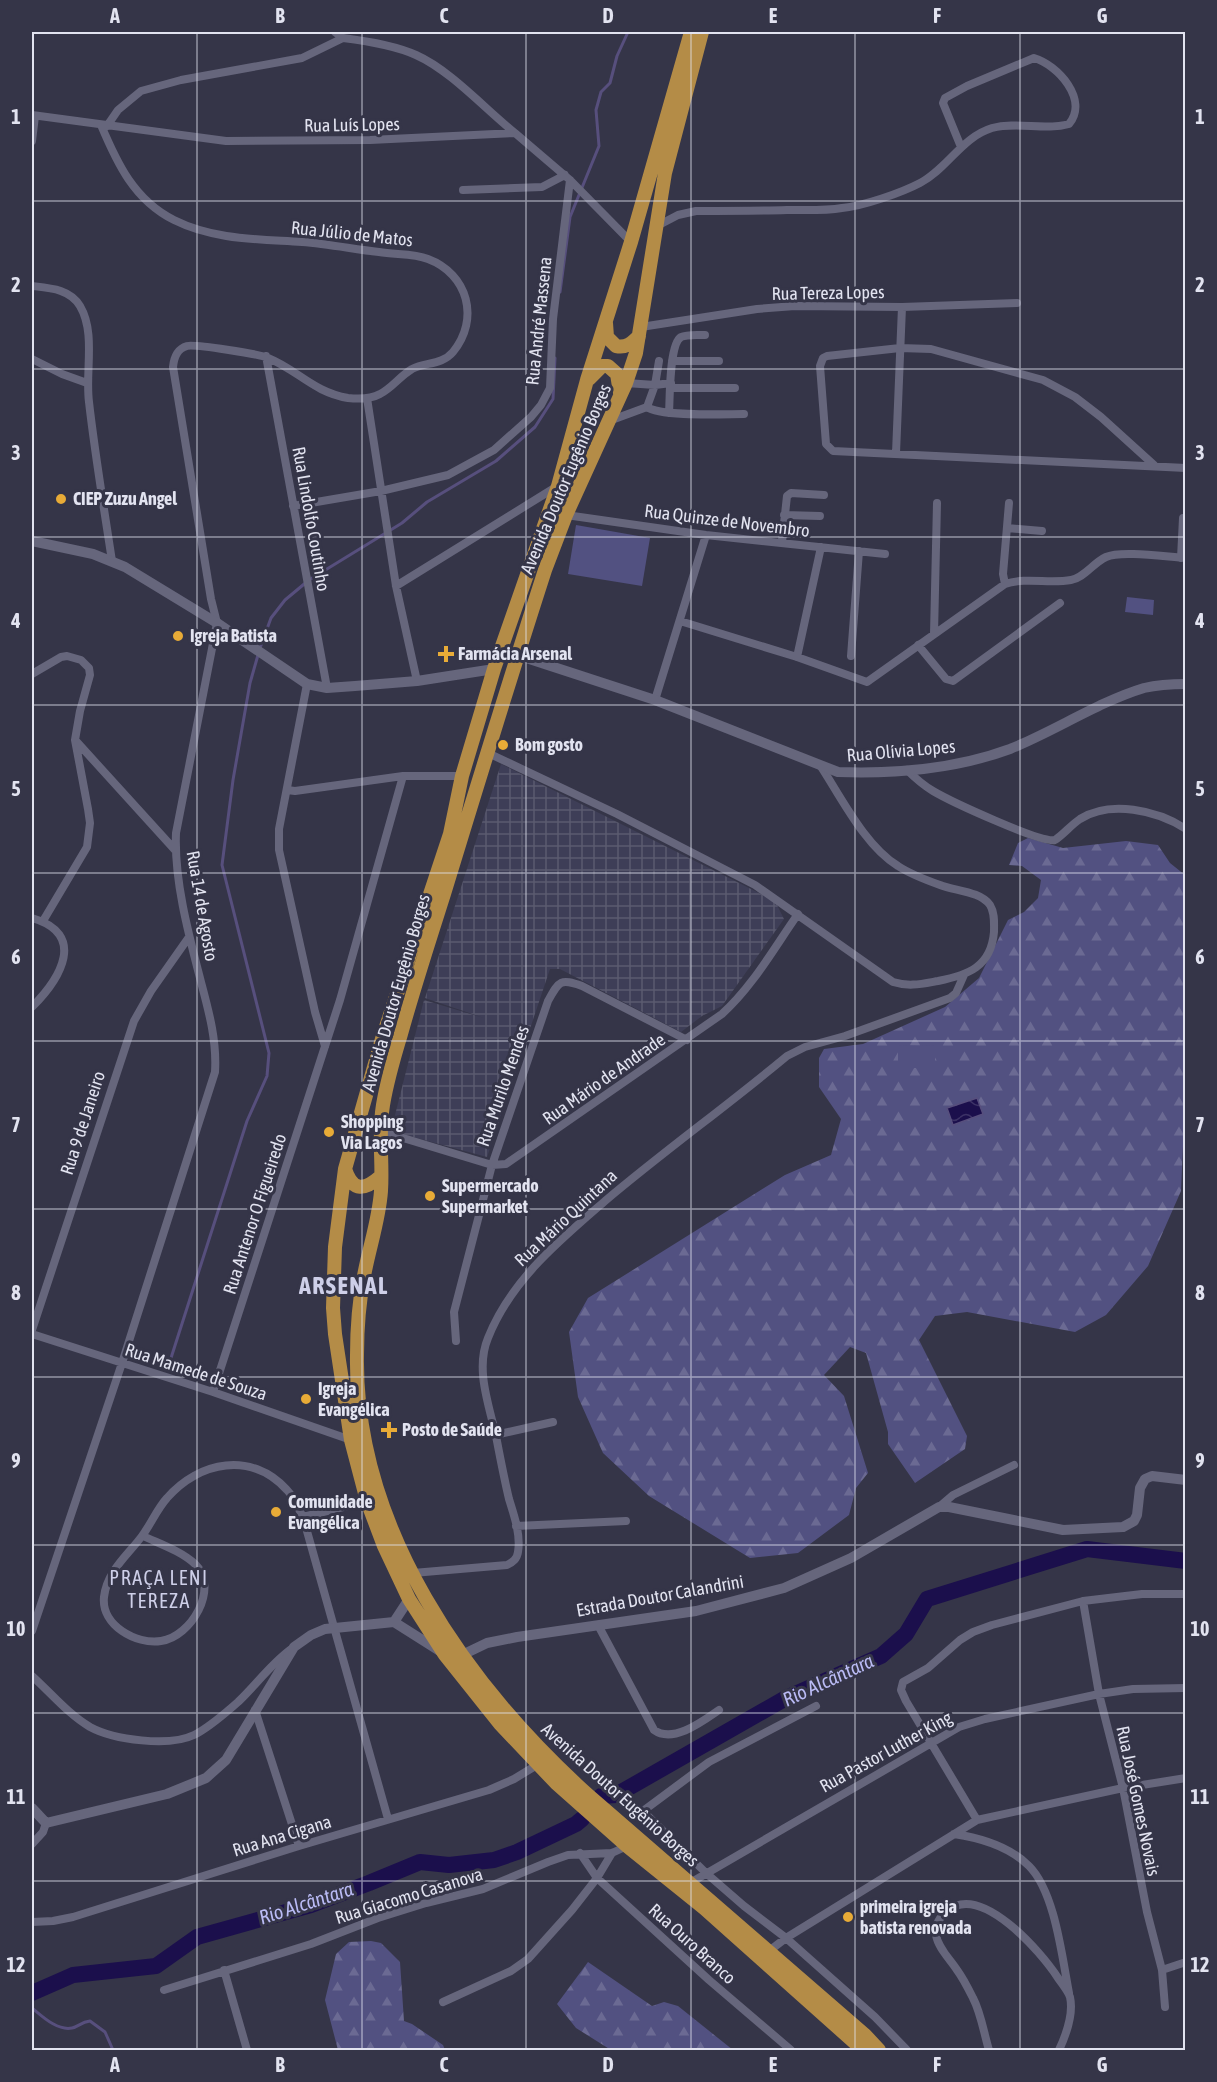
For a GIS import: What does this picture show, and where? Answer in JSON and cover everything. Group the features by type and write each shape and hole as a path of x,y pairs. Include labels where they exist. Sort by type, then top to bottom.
{"highway":[{"name":"Avenida Doutor Eugênio Borges","path":"560,1779 462,1655 413,1573 381,1505 365,1447 358,1404 359,1309 363,1278 378,1210 382,1106 391,1069 545,570 566,515 623,389 636,353 665,173 702,32"},
{"name":"Avenida Doutor Eugênio Borges","path":"686,35 631,242 587,380 558,486 494,669 462,776 450,834 382,1039 345,1169 334,1247 333,1308 339,1367 351,1440 367,1501 384,1546 409,1599 445,1654 500,1724 537,1765 560,1779 616,1828 690,1883 865,2035 879,2050"},
{"path":"605,321 607,337 613,344 625,346 631,344 640,331"},
{"path":"587,380 602,366 608,366 617,374 623,389"},
{"path":"345,1169 351,1181 358,1186 369,1186 381,1176"},
{"name":"Avenida Doutor Eugênio Borges","path":"616,1828 627,1846 704,1908 863,2050"}],"street":[{"path":"335,32 343,38 416,55 447,75 577,187 631,242"},
{"path":"104,125 141,91 182,80 302,58 343,38"},
{"path":"656,226 678,215 696,211 826,210 861,204 918,184 937,172 961,147 993,128 1059,127 1070,124 1077,111 1074,93 1064,79 1034,58 967,86 945,98 943,103 961,147"},
{"path":"32,141 33,116"},
{"name":"Rua Luís Lopes","path":"33,116 226,141 370,140 515,133"},
{"name":"Rua Júlio de Matos","path":"104,125 116,160 132,186 171,219 226,237 336,245 416,256 429,259 445,267 462,289 468,315 463,335 452,352 436,363 415,368 398,378 379,394 367,398"},
{"path":"463,190 542,188 567,178"},
{"name":"Rua André Massena","path":"293,506 381,491 448,475 474,462 512,436 541,405 550,388 552,376 553,319 567,178"},
{"path":"32,286 64,291 80,306 85,318 88,340 87,383 112,561"},
{"name":"Rua Tereza Lopes","path":"640,331 757,309 795,306 902,307 1017,303"},
{"path":"896,453 902,307"},
{"path":"669,413 672,361 676,343 681,337 705,335"},
{"name":"Rua 14 de Agosto","path":"32,1630 122,1363 215,1072 216,1053 189,937 176,849 176,833 217,623 211,599 173,367 176,352 189,345 266,356"},
{"path":"1154,465 1101,417 1058,387 1032,377 931,349 900,348 827,356 823,358 820,366 825,435 828,448 836,452 1185,468"},
{"path":"266,356 324,391 350,398 367,398 396,586 417,681"},
{"name":"Rua Lindolfo Coutinho","path":"266,356 327,688"},
{"path":"32,359 62,375 87,383"},
{"path":"647,407 655,385 659,361"},
{"path":"672,361 719,361"},
{"path":"623,389 655,385 735,388"},
{"path":"608,421 647,407 654,411 669,413 744,414"},
{"path":"396,586 558,486"},
{"path":"782,542 786,500 791,493 824,495"},
{"path":"934,634 937,503"},
{"path":"1005,584 1003,574 1009,503"},
{"name":"Rua Quinze de Novembro","path":"566,515 706,535 885,554"},
{"path":"784,515 820,516"},
{"path":"680,621 797,657 867,682 1005,584 1022,580 1074,580 1107,557 1120,555 1183,558 1183,518"},
{"path":"1007,528 1042,531"},
{"path":"655,700 706,535"},
{"path":"32,541 93,554 112,561 217,623 307,684 327,688 417,681 494,669"},
{"path":"797,657 821,547"},
{"path":"851,656 859,551"},
{"path":"918,645 946,679 953,681 1060,603"},
{"path":"32,674 68,656 81,660 89,668 90,679 80,711 75,740 90,823 87,847 43,921"},
{"name":"Rua Olívia Lopes","path":"517,656 655,700 838,772 907,770 957,764 993,755 1146,688 1185,684"},
{"path":"307,684 279,829 279,850 315,1012 325,1046"},
{"path":"75,740 176,849"},
{"path":"488,753 617,814 745,880 798,914 893,982 908,986 964,975 978,966 988,955 993,944 994,915 990,906 976,896 940,885 897,866 878,850 820,765"},
{"path":"907,770 935,793 1044,840 1055,840 1082,818 1107,809 1123,807 1179,824 1185,829"},
{"path":"287,790 295,791 403,777 462,776"},
{"name":"Rua Antenor O Figueiredo","path":"213,1392 325,1046 403,777"},
{"name":"Rua Mário de Andrade","path":"492,1165 506,1164 687,1040 734,1004 798,914"},
{"path":"32,918 43,921 57,930 64,941 65,948 57,976 32,1007"},
{"name":"Rua 9 de Janeiro","path":"32,1332 134,1021 151,991 189,937"},
{"name":"Rua Mário Quintana","path":"413,1573 507,1565 514,1562 519,1550 516,1526 484,1378 483,1355 487,1339 502,1310 540,1259 645,1167 787,1056 805,1047 845,1036 950,998 956,993 964,975"},
{"name":"Rua Murilo Mendes","path":"456,1341 454,1312 492,1165 548,1000 559,983 564,980 582,986 687,1040"},
{"path":"380,1131 492,1165"},
{"name":"Rua Mamede de Souza","path":"32,1332 351,1440"},
{"path":"495,1436 553,1422"},
{"path":"143,1536 181,1554 196,1565 203,1577 203,1597 189,1626 172,1638 160,1642 136,1640 121,1631 108,1618 104,1599 108,1580 143,1536 167,1498 207,1468 225,1465 257,1470 275,1479 288,1491 303,1517 388,1819"},
{"name":"Estrada Doutor Calandrini","path":"462,1655 487,1643 696,1611 784,1588 851,1558 939,1507 953,1495 1014,1465"},
{"path":"939,1507 949,1506 1062,1530 1124,1527 1134,1521 1137,1515 1140,1488 1145,1479 1152,1476 1185,1480"},
{"path":"303,1517 367,1501"},
{"path":"516,1526 626,1521"},
{"path":"977,1820 906,1701 901,1690 903,1682 928,1668 960,1640 992,1625 1083,1601 1142,1594 1185,1593"},
{"path":"394,1622 409,1599"},
{"name":"Rua José Gomes Novais","path":"1083,1601 1098,1694 1123,1788 1147,1912 1162,1970 1165,2007"},
{"path":"32,1676 78,1718 100,1731 129,1739 172,1739 192,1736 207,1727 238,1701 271,1666 311,1635 325,1629 394,1622 445,1654"},
{"path":"598,1625 654,1730 665,1735 674,1734 701,1722 719,1710"},
{"path":"46,1823 167,1794 206,1778 226,1760 294,1647"},
{"name":"Rua Pastor Luther King","path":"690,1883 959,1727 1098,1694 1133,1689 1185,1688"},
{"path":"816,1706 709,1762 643,1811 706,1873 786,1938 875,2017 908,2050"},
{"path":"255,1710 299,1846"},
{"name":"Rua Ana Cigana","path":"32,1922 73,1917 299,1846 489,1790 537,1765"},
{"path":"769,1951 786,1938 977,1820 1123,1788 1185,1778"},
{"path":"32,1808 46,1823"},
{"path":"32,1844 43,1832 46,1823"},
{"path":"954,1834 980,1838 1015,1855 1030,1867 1043,1888 1052,1908 1070,1996 1070,2018 1059,2050"},
{"name":"Rua Giacomo Casanova","path":"164,1990 311,1944 397,1912 483,1889 548,1862 580,1853 612,1853 627,1846"},
{"name":"Rua Ouro Branco","path":"580,1853 597,1878 709,1980 791,2050"},
{"path":"442,2002 511,1971 528,1959 573,1910 612,1853"},
{"path":"989,2050 974,2001 958,1971 942,1950 936,1934 937,1923 955,1904 970,1903 1018,1932 1047,1961 1070,1996"},
{"path":"1162,1970 1185,1962"},
{"path":"224,1970 247,2050"},
{"path":"865,2035 875,2017"}],"shaded area":[{"path":"501,764 769,898 777,905 784,919 722,1006 702,1016 681,1032 560,969 550,969 487,1157 391,1131 424,1000 484,1018 425,998"}],"green space":[{"path":"576,525 650,538 642,586 568,574"},
{"path":"1127,597 1154,600 1153,615 1125,612"},
{"path":"1028,838 1063,848 1126,841 1158,845 1170,863 1185,875 1186,1040 1183,1045 1185,1101 1181,1191 1148,1266 1106,1315 1075,1332 967,1312 935,1316 919,1340 967,1436 965,1449 915,1483 888,1444 888,1432 866,1353 850,1347 824,1375 844,1396 868,1473 856,1488 849,1515 798,1553 750,1558 649,1496 603,1453 578,1397 569,1332 588,1298 785,1175 831,1155 841,1119 819,1087 819,1058 824,1049 863,1044 945,1007 979,978 1008,920 1024,912 1038,898 1041,880 1022,866 1009,865 1018,843"},
{"path":"898,1045 935,1046 935,1068 898,1068"},
{"path":"349,1942 381,1943 400,1962 404,2021 443,2045 445,2050 338,2050 325,2000 336,1954"},
{"path":"588,1962 652,2006 664,2002 678,2006 733,2050 611,2050 576,2028 557,2004"}],"water":[{"path":"977,1098 983,1114 953,1125 947,1108"}],"waterway":[{"path":"560,292 570,217 599,146 596,110 601,92 610,83 617,56 628,32"},
{"path":"260,648 271,618 285,600 309,580 402,523 427,502 496,461 535,427 553,399 555,358"},
{"path":"171,1358 247,1121 267,1076 269,1053 222,865 233,780 250,683 258,655"},
{"name":"Rio Alcântara","path":"601,1796 616,1795 786,1698 881,1656 906,1634 927,1599 1087,1549 1186,1561"},
{"name":"Rio Alcântara","path":"32,1993 73,1975 156,1966 197,1937 311,1905 420,1862 449,1865 494,1860 517,1852 582,1819"},
{"path":"32,2008 50,2022 61,2027 72,2028 90,2021 105,2032 113,2050"}],"place":[{"name":"CIEP Zuzu Angel","path":"61,499"},
{"name":"Igreja Batista","path":"178,636"},
{"name":"Farmácia Arsenal","path":"446,654"},
{"name":"Bom gosto","path":"503,745"},
{"name":"Shopping Via Lagos","path":"329,1132"},
{"name":"Supermercado Supermarket","path":"430,1196"},
{"name":"Igreja Evangélica","path":"306,1399"},
{"name":"Posto de Saúde","path":"389,1430"},
{"name":"Comunidade Evangélica","path":"276,1512"},
{"name":"primeira igreja batista renovada","path":"848,1917"}],"district":[{"name":"ARSENAL","path":"344,1286"},
{"name":"PRAÇA LENI TEREZA","path":"159,1590"}]}
